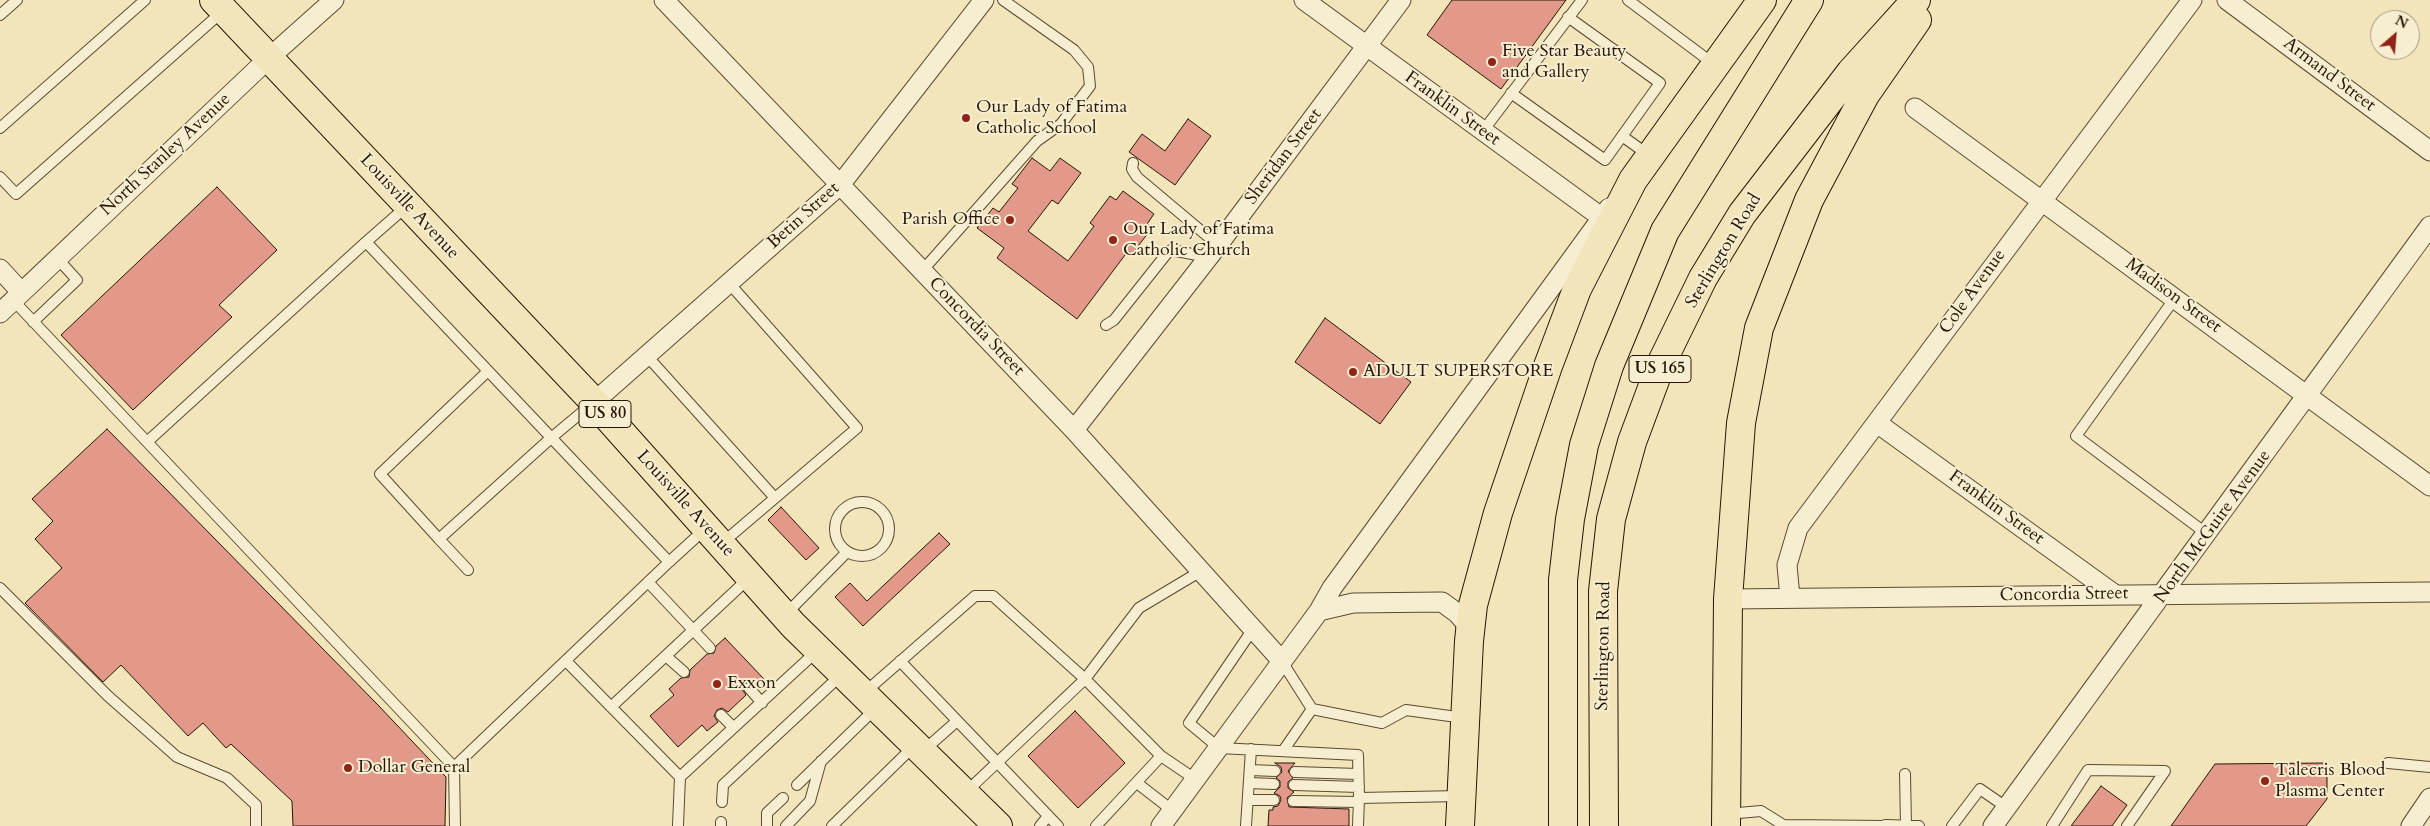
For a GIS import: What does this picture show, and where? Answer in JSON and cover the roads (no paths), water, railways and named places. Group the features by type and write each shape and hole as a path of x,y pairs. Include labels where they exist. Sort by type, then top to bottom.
{"main road":[{"path":"1463,814 1469,641 1478,581 1498,513 1548,366 1577,289 1633,180 1762,0"},
{"name":"US 165","path":"1563,821 1563,580 1570,519 1584,445 1609,366 1665,231 1809,0"},
{"name":"Sterlington Road","path":"1604,819 1603,591 1611,519 1632,442 1662,364 1703,278 1742,214 1851,72 1916,0"},
{"path":"1724,822 1728,599 1741,423 1758,328 1809,200 1865,95 1931,0"},
{"name":"Louisville Avenue","path":"219,5 594,402 784,616 998,826"}],"street":[{"name":"North Stanley Avenue","path":"11,302 269,58 334,0"},
{"name":"Concordia Street","path":"664,0 1074,430 1281,660"},
{"name":"Betin Street","path":"594,402 840,185 984,0"},
{"name":"Franklin Street","path":"1304,0 1601,217"},
{"name":"Sheridan Street","path":"1074,430 1213,251 1401,0"},
{"name":"Cole Avenue","path":"1790,598 1787,565 1798,528 2192,0"},
{"name":"Armand Street","path":"2227,0 2430,151"},
{"name":"Madison Street","path":"1915,108 2042,199 2430,486"},
{"path":"1161,826 1281,660 1319,611 1332,588 1601,217 1633,180"},
{"name":"North McGuire Avenue","path":"1993,826 2430,226"},
{"path":"0,269 11,302"},
{"name":"Franklin Street","path":"1877,423 2114,594"},
{"path":"1319,611 1353,603 1442,602 1458,598 1478,581"},
{"name":"Concordia Street","path":"1728,599 2164,593 2430,592"},
{"path":"1442,602 1457,613 1465,622 1469,641"},
{"path":"2411,826 2430,798"}],"lane":[{"path":"0,15 17,0"},
{"path":"0,128 145,0"},
{"path":"922,271 1037,141 1061,124 1090,86 1088,67 1074,50 1003,0"},
{"path":"1483,131 1582,0"},
{"path":"1628,0 1715,66"},
{"path":"0,177 16,194 219,5"},
{"path":"1511,93 1605,160 1660,83 1568,17"},
{"path":"1622,136 1650,156"},
{"path":"1132,163 1132,169 1137,177 1213,251"},
{"path":"147,442 408,206"},
{"path":"366,242 669,562"},
{"path":"1106,325 1114,320 1168,252 1171,250 1213,251"},
{"path":"33,322 77,280 57,258"},
{"path":"454,767 669,562 775,498 858,428 729,283"},
{"path":"2175,298 2076,436 2207,534"},
{"path":"11,302 33,322 454,767 455,826"},
{"path":"647,356 775,498"},
{"path":"468,570 380,474 488,371"},
{"path":"439,539 551,438 594,402"},
{"path":"858,502 877,506 888,521 889,529 884,545 878,551 863,556 847,552 835,537 836,518 849,505 858,502"},
{"path":"784,616 847,552"},
{"path":"964,794 1085,679 1139,608 1200,571"},
{"path":"611,707 667,657 750,577"},
{"path":"648,582 710,648"},
{"path":"0,588 108,696 177,757 228,778 256,805 256,826"},
{"path":"797,785 821,761 900,661 975,596 994,596 1085,679 1161,756 1195,780"},
{"path":"1253,629 1189,723 1219,748 1358,755 1358,826"},
{"path":"678,826 680,777 818,650"},
{"path":"667,657 684,672"},
{"path":"566,660 680,777"},
{"path":"1281,660 1312,709 1382,723 1406,710 1465,718"},
{"path":"900,661 1058,826"},
{"path":"722,802 723,785 842,674"},
{"path":"748,688 762,703"},
{"path":"1283,751 1312,709"},
{"path":"721,714 734,727"},
{"path":"832,826 918,749 957,721"},
{"path":"1246,826 1251,749"},
{"path":"1096,826 1161,756"},
{"path":"786,826 810,801 821,761"},
{"path":"2388,763 2430,767"},
{"path":"1250,770 1275,771"},
{"path":"2052,826 2088,770 2165,770 2127,826"},
{"path":"1294,772 1358,774"},
{"path":"1905,774 1906,825"},
{"path":"1137,783 1173,811"},
{"path":"1249,783 1274,784"},
{"path":"1294,785 1463,814"},
{"path":"1952,826 1980,789 2006,807"},
{"path":"1293,801 1359,796"},
{"path":"767,826 767,813 783,798"},
{"path":"1248,800 1274,800"},
{"path":"1724,822 1761,811 1784,826 1919,826"},
{"path":"1040,826 1048,816"}],"place":[{"name":"Five Star Beauty and Gallery","path":"1492,62"},
{"name":"Our Lady of Fatima Catholic School","path":"966,118"},
{"name":"Parish Office","path":"1010,220"},
{"name":"Our Lady of Fatima Catholic Church","path":"1113,240"},
{"name":"ADULT SUPERSTORE","path":"1353,372"},
{"name":"Exxon","path":"717,684"},
{"name":"Dollar General","path":"348,768"},
{"name":"Talecris Blood Plasma Center","path":"2265,781"}]}
